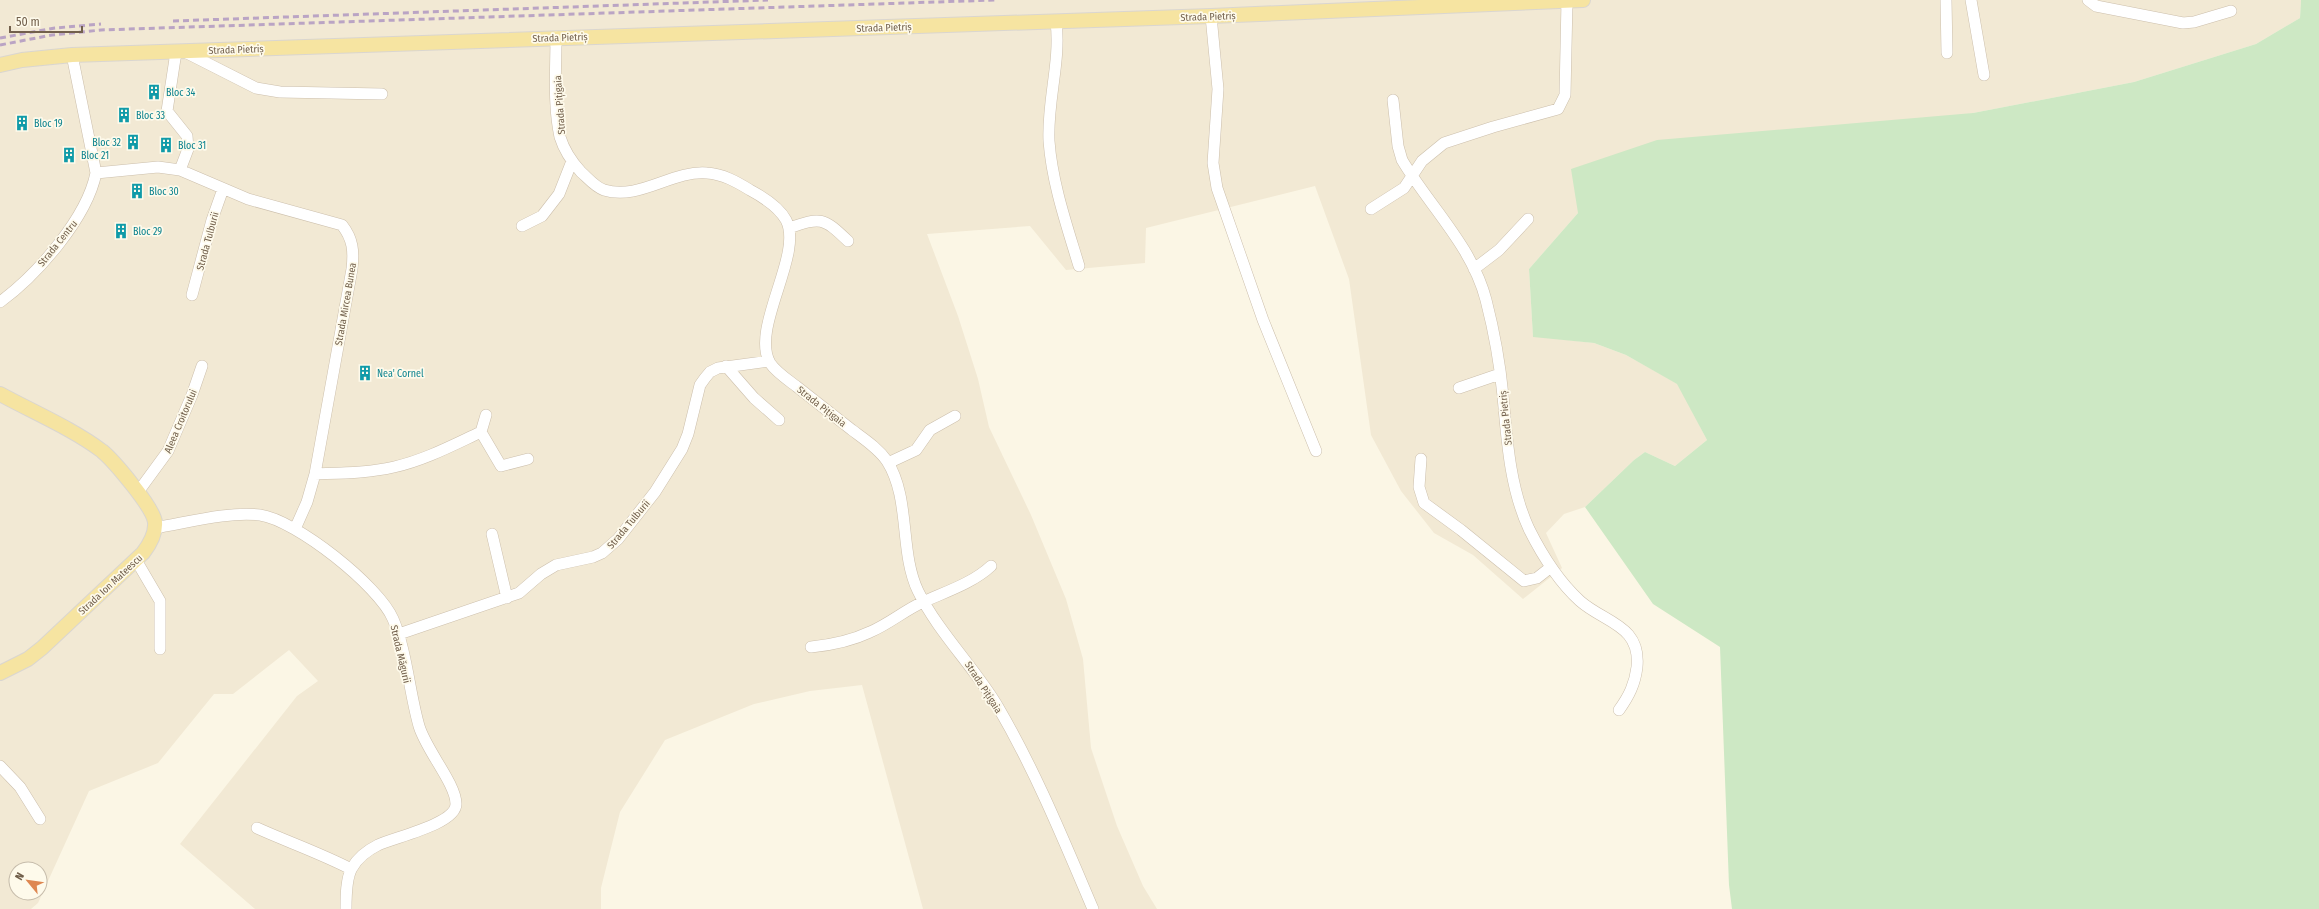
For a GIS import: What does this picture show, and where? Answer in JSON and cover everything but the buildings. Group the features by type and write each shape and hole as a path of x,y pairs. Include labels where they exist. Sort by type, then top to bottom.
{"main road":[{"name":"Strada Pietriș","path":"180,52 556,37 1056,22 1583,0"},
{"path":"0,65 22,60 72,55 180,52"},
{"path":"0,394 102,452 138,492 152,513 154,528"},
{"name":"Strada Ion Mateescu","path":"0,673 28,659 42,648 136,560 148,546 154,528"}],"street":[{"path":"1946,0 1947,53"},
{"path":"1971,0 1984,75"},
{"path":"2088,0 2096,6 2182,23 2194,22 2232,11"},
{"path":"1371,209 1404,188 1422,161 1451,140 1558,108 1565,95 1567,1"},
{"path":"1211,16 1218,89 1213,163 1217,188 1263,320 1316,451"},
{"path":"1056,22 1058,48 1050,110 1049,140 1055,179 1079,266"},
{"name":"Strada Pițigaia","path":"556,37 558,119 561,138 572,161 594,185 603,190 615,192 643,188 699,173 724,176 768,201 780,211 789,228"},
{"path":"96,173 158,167 180,170 188,149 187,136 167,111 180,52 256,88 280,92 382,94"},
{"name":"Strada Centru","path":"0,302 39,266 67,232 88,202 96,173 72,55"},
{"name":"Strada Pietriș","path":"1393,100 1398,146 1402,160 1411,176 1447,223 1474,269 1486,299 1500,374 1508,444 1519,502 1529,528 1551,567 1578,600 1627,632 1636,645 1638,655 1636,676 1632,688 1619,710"},
{"path":"522,226 542,216 559,194 572,161"},
{"name":"Strada Mircea Bunea","path":"180,170 248,199 335,222 342,225 350,236 354,255 352,269 315,474 307,502 295,529"},
{"name":"Strada Tulburii","path":"192,295 212,220 223,189"},
{"path":"1474,269 1499,250 1528,218"},
{"path":"769,361 767,337 769,320 787,251 789,228 819,220 830,225 848,241"},
{"name":"Strada Pițigaia","path":"769,361 784,377 873,446 888,463 898,491 910,567 916,588 979,676 1022,750 1049,805 1094,909"},
{"name":"Strada Tulburii","path":"398,634 507,598 518,593 541,574 556,565 593,558 610,547 654,492 682,449 688,434 700,386 710,372 726,366 769,361"},
{"name":"Aleea Croitorului","path":"138,492 168,451 192,395 202,366"},
{"path":"726,366 754,398 779,420"},
{"path":"1459,388 1500,374"},
{"path":"486,415 482,432 501,466 528,458"},
{"path":"888,463 916,450 930,430 955,416"},
{"path":"315,474 362,472 393,467 431,455 482,432"},
{"path":"1421,460 1420,496 1429,508 1461,530 1524,580 1537,578 1551,567"},
{"name":"Strada Măgurii","path":"154,528 248,514 274,519 295,529 353,572 372,591 392,617 398,634 420,728 427,748 455,795 456,806 452,814 444,821 387,841 368,850 351,869"},
{"path":"492,534 507,598"},
{"path":"136,560 160,601 160,649"},
{"path":"811,647 836,644 871,632 924,601 935,598 982,573 991,566"},
{"path":"0,766 20,788 40,819"},
{"path":"257,828 294,845 320,853 351,869 346,909"}],"shaded area":[{"path":"0,0 2301,0 2300,18 2256,44 2134,82 1973,113 1578,213 1529,269 1533,336 1594,343 1626,355 1678,384 1707,440 1675,466 1645,452 1634,460 1585,507 1564,514 1546,533 1562,568 1523,599 1473,555 1434,533 1401,491 1371,435 1349,279 1315,186 1146,228 1145,263 1066,270 1030,226 927,234 958,316 978,379 989,427 1031,515 1066,599 1083,659 1091,748 1117,826 1143,886 1157,909 923,909 862,685 810,691 754,704 665,740 620,812 601,888 601,909 255,909 180,844 297,696 318,681 289,650 233,694 214,694 158,763 89,791 48,881 48,861 8,861 8,901 39,901 31,909 0,909"}],"green space":[{"path":"2301,0 2319,0 2319,909 1732,909 1729,885 1720,647 1653,604 1585,507 1634,460 1645,452 1675,466 1707,440 1677,384 1626,355 1594,343 1533,337 1529,269 1578,213 1571,169 1657,140 1973,113 2134,82 2256,44 2300,18"}],"railway":[{"path":"173,21 768,0"},
{"path":"0,45 52,35 101,30 995,0"},
{"path":"0,38 55,28 101,24"}],"place":[{"name":"Bloc 34","path":"154,92"},
{"name":"Bloc 33","path":"124,115"},
{"name":"Bloc 19","path":"22,123"},
{"name":"Bloc 32","path":"133,142"},
{"name":"Bloc 31","path":"166,145"},
{"name":"Bloc 21","path":"69,155"},
{"name":"Bloc 30","path":"137,191"},
{"name":"Bloc 29","path":"121,231"},
{"name":"Nea' Cornel","path":"365,373"}]}
